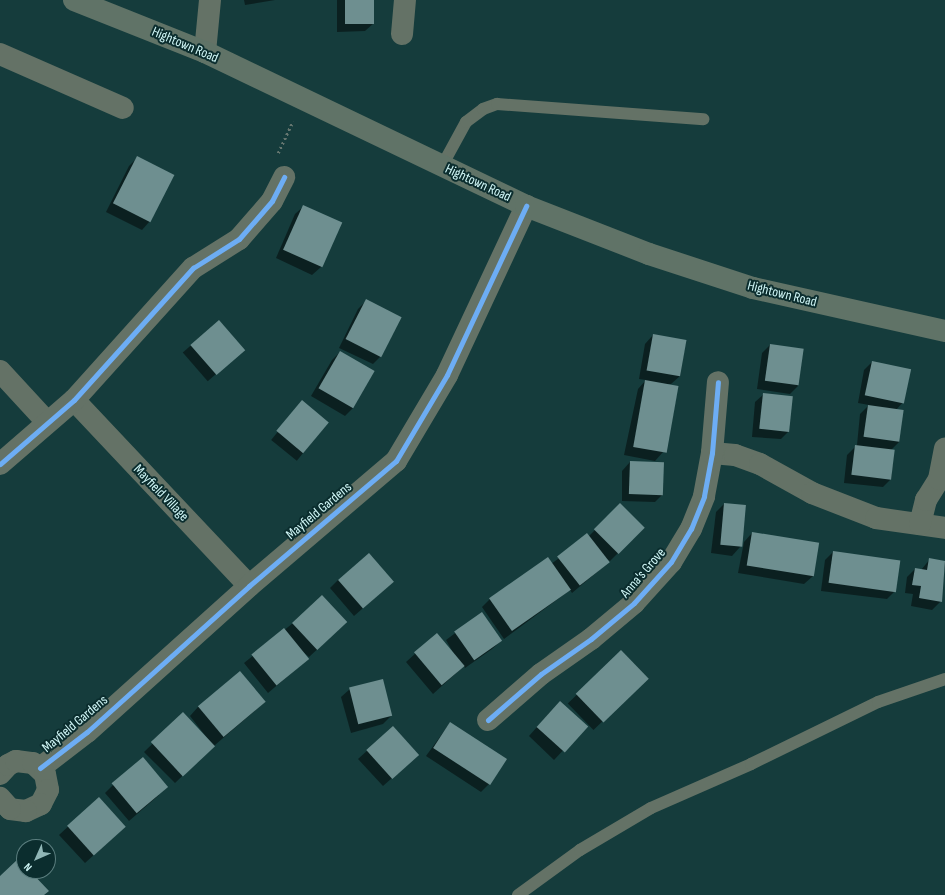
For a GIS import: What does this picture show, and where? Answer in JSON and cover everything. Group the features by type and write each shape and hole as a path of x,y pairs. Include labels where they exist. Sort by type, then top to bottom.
{"main road":[{"name":"Hightown Road","path":"74,0 97,4 205,52 526,206 649,254 753,288 945,330"}],"street":[{"path":"205,52 210,0"},
{"path":"402,34 405,0"},
{"path":"0,54 123,108"},
{"path":"0,464 74,400 193,268 239,239 272,201 284,177"},
{"name":"Mayfield Gardens","path":"40,768 87,732 249,586 396,461 447,375 526,206"},
{"path":"0,371 47,422"},
{"name":"Anna's Grove","path":"488,720 541,674 591,639 634,603 671,562 690,529 704,496 712,453 718,382"},
{"name":"Mayfield Village","path":"74,400 249,586"},
{"path":"920,524 926,500 939,479 945,450"},
{"path":"712,453 735,455 760,464 812,493 876,518 945,528"},
{"path":"0,774 8,765 16,761 24,760 40,768 48,782 48,790 41,804 34,809 18,812 1,803"}],"lane":[{"path":"442,166 466,122 483,109 497,104 703,119"},
{"path":"518,895 580,850 651,808 751,764 878,702 945,680"}],"path":[{"path":"284,177 273,164 303,99"}],"building":[{"path":"345,0 374,0 374,24 345,24"},
{"path":"137,156 174,175 150,222 113,203"},
{"path":"303,205 342,222 322,267 283,250"},
{"path":"366,299 402,317 381,357 346,339"},
{"path":"219,320 245,350 217,375 190,345"},
{"path":"653,334 686,340 680,376 647,370"},
{"path":"770,344 804,349 799,385 765,381"},
{"path":"340,351 375,371 353,408 318,388"},
{"path":"872,361 911,369 904,404 865,395"},
{"path":"645,380 678,386 667,453 633,447"},
{"path":"763,393 793,396 789,432 759,429"},
{"path":"302,400 329,422 303,453 276,431"},
{"path":"868,405 904,410 899,442 864,437"},
{"path":"855,445 895,450 891,480 851,475"},
{"path":"630,461 664,462 663,495 629,494"},
{"path":"620,503 645,528 619,554 594,529"},
{"path":"724,503 746,505 742,547 720,545"},
{"path":"752,532 819,543 814,576 747,566"},
{"path":"587,533 610,562 580,586 557,556"},
{"path":"833,551 900,560 896,592 829,583"},
{"path":"369,553 394,582 363,609 338,580"},
{"path":"548,557 571,590 512,631 489,598"},
{"path":"929,558 945,561 942,602 919,598 921,586 912,585 915,568 927,570"},
{"path":"322,595 347,622 317,650 292,623"},
{"path":"482,612 502,641 474,660 454,632"},
{"path":"284,628 309,659 277,686 251,654"},
{"path":"437,633 465,666 442,685 414,652"},
{"path":"621,650 649,679 603,723 576,694"},
{"path":"240,671 266,702 224,737 198,706"},
{"path":"383,679 392,716 358,724 349,687"},
{"path":"560,701 588,726 565,752 537,727"},
{"path":"183,712 215,746 183,776 151,742"},
{"path":"450,722 507,759 490,785 433,748"},
{"path":"393,726 419,755 392,779 366,750"},
{"path":"143,757 168,787 137,813 112,783"},
{"path":"99,797 126,827 94,855 67,826"},
{"path":"16,861 16,879 38,879 49,891 44,895 0,895 0,876"}],"cycle path":[{"path":"0,464 74,400 193,268 239,239 272,201 284,177"},
{"path":"40,768 87,732 249,586 396,461 447,375 526,206"},
{"path":"488,720 541,674 591,639 634,603 671,562 691,529 704,496 712,453 718,382"}]}
